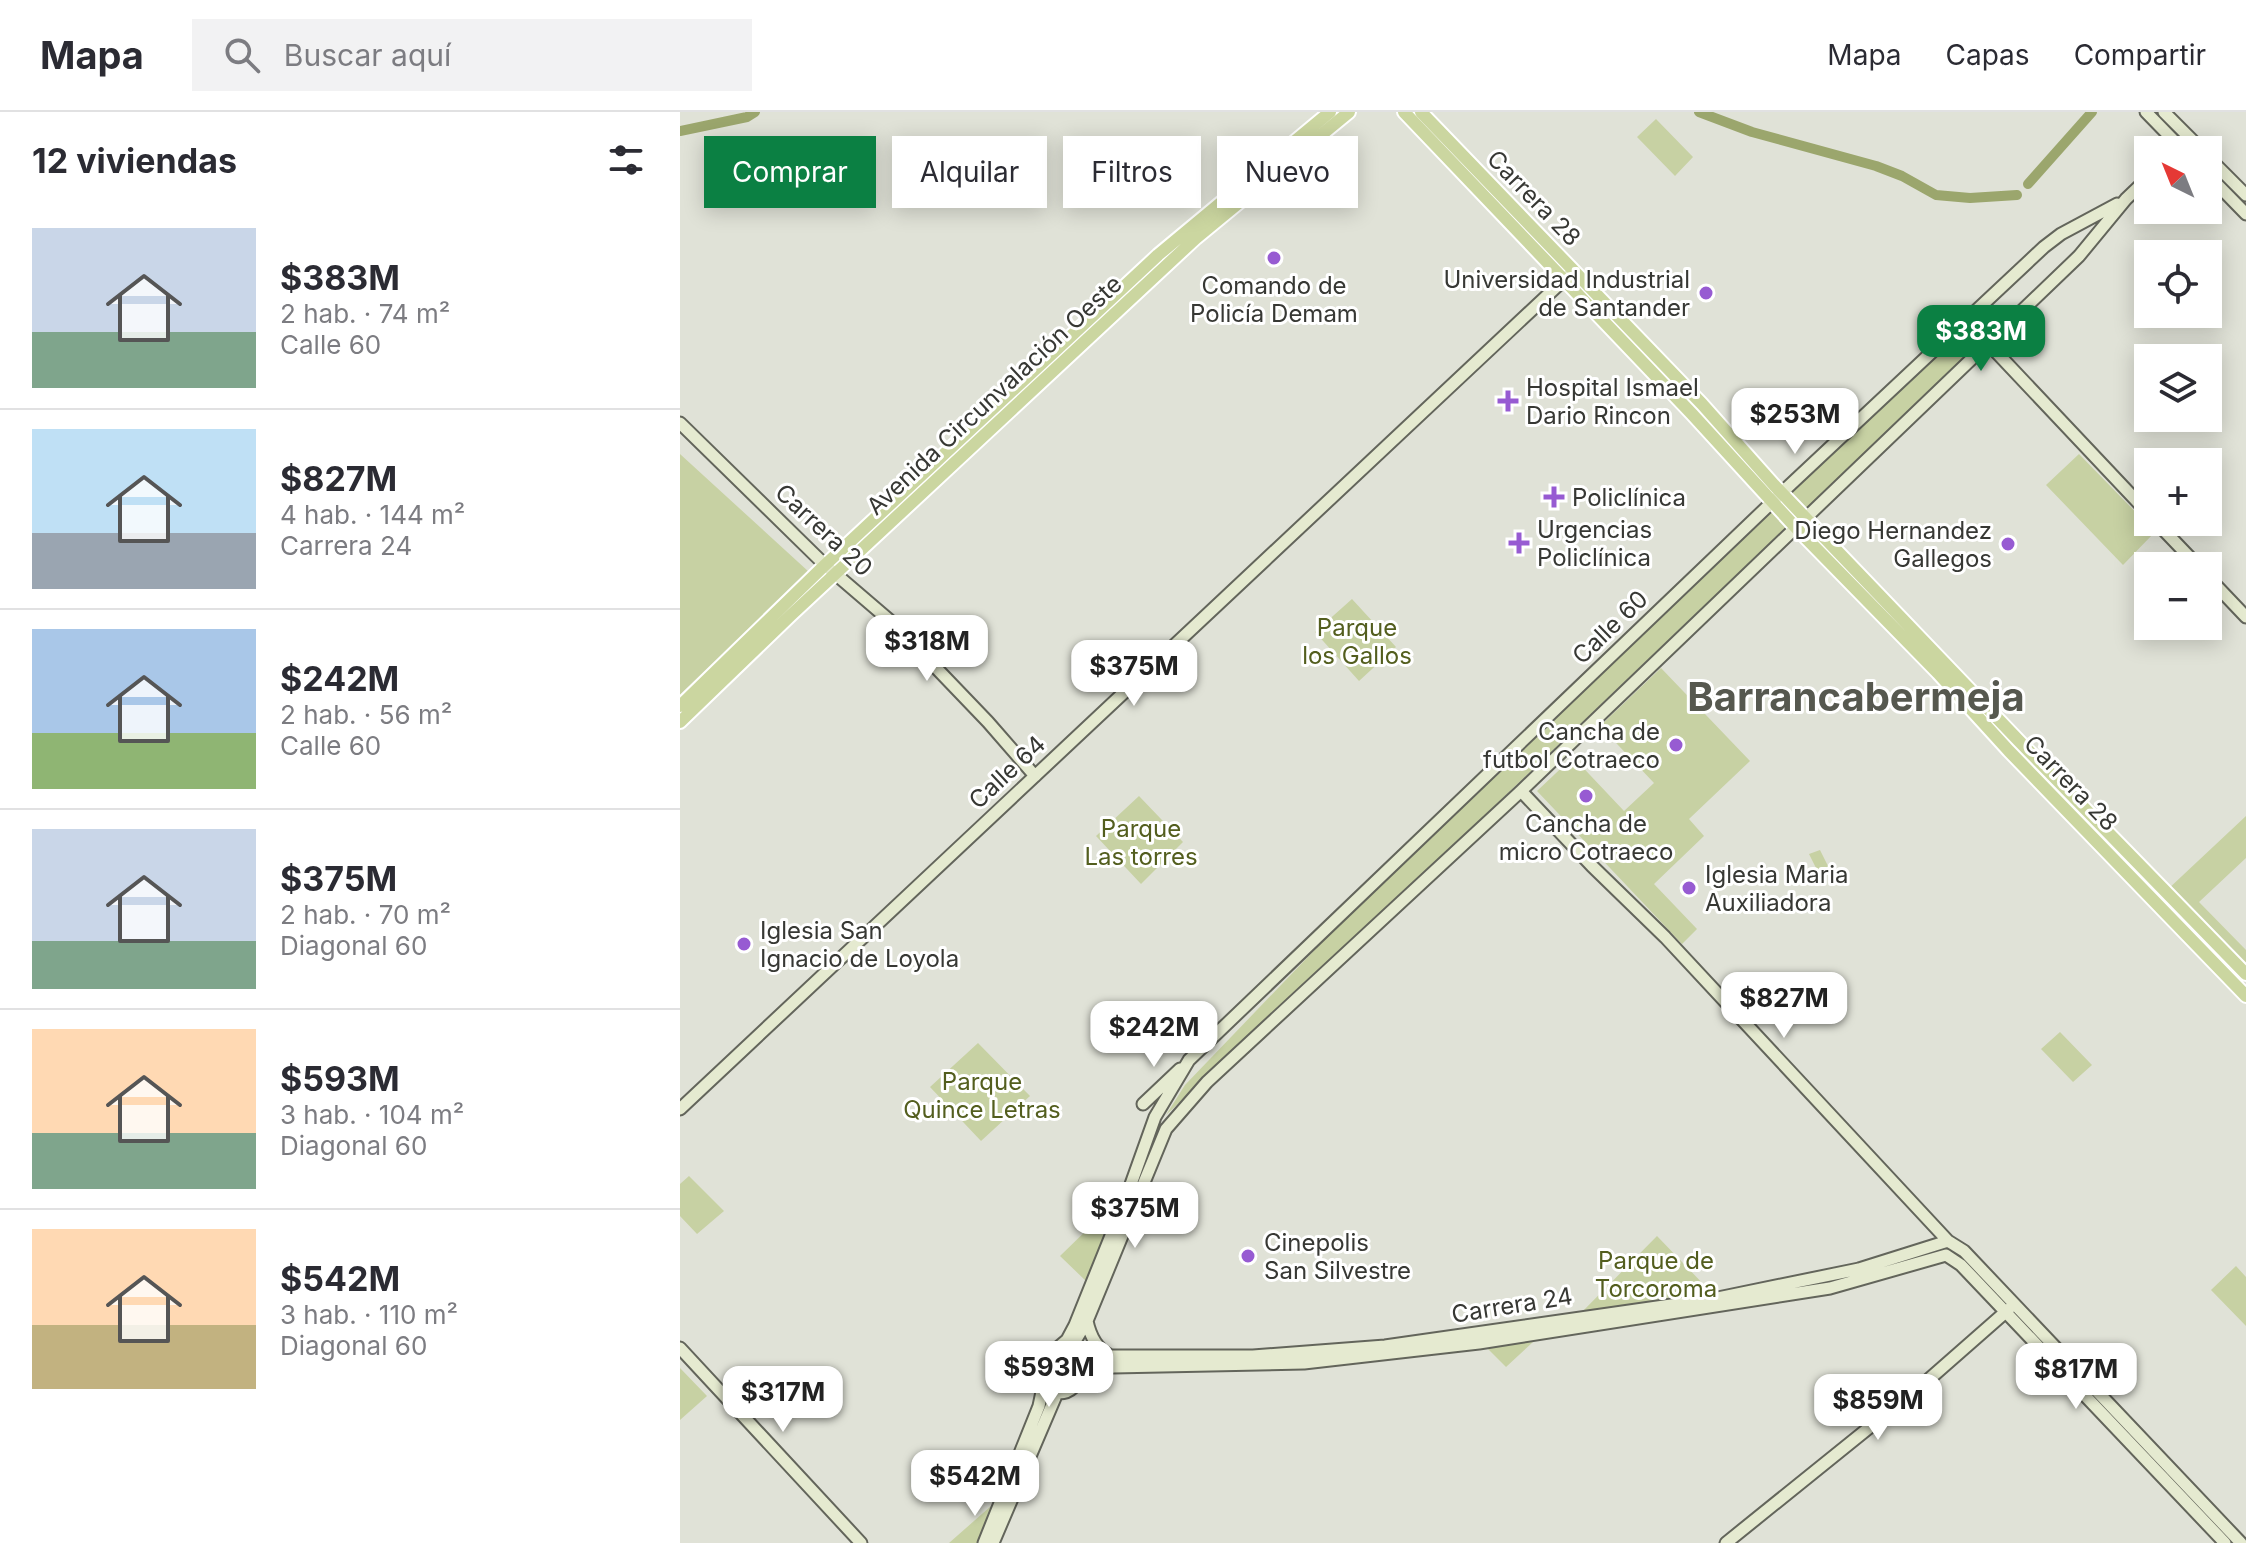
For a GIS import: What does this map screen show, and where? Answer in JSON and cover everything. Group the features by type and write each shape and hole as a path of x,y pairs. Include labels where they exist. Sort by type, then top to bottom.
{"main road":[{"name":"Avenida Circunvalación Oeste","path":"680,722 830,569 1189,228 1330,112"},
{"name":"Avenida Circunvalación Oeste","path":"680,706 1196,238 1349,112"},
{"name":"Carrera 28","path":"1404,112 1683,404 1771,502 2246,996"},
{"name":"Carrera 28","path":"1421,112 1702,404 1781,493 2246,974"}],"street":[{"path":"2146,112 2168,136"},
{"path":"2164,112 2187,136"},
{"path":"2222,171 2246,195"},
{"path":"2222,189 2246,214"},
{"name":"Calle 60","path":"1072,1354 1166,1129 1207,1082 1521,791 2079,256 2134,191"},
{"name":"Calle 60","path":"1054,1351 1067,1340 1075,1325 1155,1117 1189,1060 1771,502 2044,247 2061,234 2126,199"},
{"name":"Calle 64","path":"680,1109 1573,270"},
{"path":"1966,320 2134,498"},
{"name":"Carrera 20","path":"680,423 830,569 895,625 1035,776"},
{"path":"2169,536 2185,552"},
{"path":"2222,592 2246,617"},
{"path":"1521,791 1665,937 1948,1241 1964,1251 2010,1308 2225,1543"},
{"path":"1143,1104 1189,1060"},
{"path":"1948,1241 1946,1255 2010,1308 2241,1543"},
{"name":"Carrera 24","path":"1072,1354 1253,1356 1385,1346 1713,1299 1859,1269 1948,1241"},
{"name":"Carrera 24","path":"1080,1374 1113,1367 1304,1363 1479,1343 1830,1288 1946,1255"},
{"path":"1726,1543 1927,1381 2010,1308"},
{"path":"1087,1321 1092,1338 1103,1352 1110,1355"},
{"path":"680,1348 861,1543"},
{"path":"1054,1351 1072,1354 1080,1374 1073,1387 1057,1393 1043,1387 1037,1376 1038,1364 1054,1351"},
{"path":"984,1543 1035,1418 1043,1387"},
{"path":"993,1543 1057,1393"}],"green space":[{"path":"1656,119 1693,157 1675,176 1637,137"},
{"path":"1956,331 1974,348 1351,943 1166,1115 1185,1085 1350,913"},
{"path":"680,454 809,572 680,695"},
{"path":"2079,454 2134,510 2134,536 2151,536 2123,565 2046,485"},
{"name":"Parque los Gallos","path":"1352,599 1396,647 1359,681 1315,632"},
{"path":"1661,668 1750,761 1689,819 1704,836 1654,884 1697,929 1682,944 1537,791 1573,757 1624,811 1654,783 1600,726"},
{"name":"Parque Las torres","path":"1139,796 1183,842 1141,884 1096,836"},
{"path":"2246,816 2246,858 2199,902 2246,950 2246,974 2166,891"},
{"path":"1820,850 1830,870 1819,874 1809,854"},
{"path":"2060,1032 2092,1065 2073,1082 2041,1049"},
{"name":"Parque Quince Letras","path":"978,1043 1030,1096 981,1141 930,1087"},
{"path":"689,1176 724,1211 697,1234 680,1216 680,1184"},
{"path":"1096,1221 1103,1223 1106,1230 1087,1282 1060,1256"},
{"name":"Parque de Torcoroma","path":"1657,1236 1709,1290 1580,1314"},
{"path":"2236,1266 2246,1277 2246,1326 2211,1290"},
{"path":"1533,1342 1506,1367 1485,1346"},
{"path":"1059,1357 1070,1361 1074,1372 1070,1383 1059,1387 1048,1383 1044,1372 1048,1361"},
{"path":"680,1368 707,1396 680,1420"},
{"path":"991,1506 977,1543 949,1543"}],"waterway":[{"path":"680,131 747,117 755,112"},
{"path":"1699,112 1752,132 1876,166 1936,195 1970,198 2017,195"},
{"path":"2028,184 2092,112"}],"place":[{"name":"Comando de Policía Demam","path":"1274,258"},
{"name":"Universidad Industrial de Santander","path":"1706,293"},
{"name":"Hospital Ismael Dario Rincon","path":"1508,401"},
{"name":"Policlínica","path":"1554,497"},
{"name":"Urgencias Policlínica","path":"1519,543"},
{"name":"Diego Hernandez Gallegos","path":"2008,544"},
{"name":"Cancha de futbol Cotraeco","path":"1676,745"},
{"name":"Cancha de micro Cotraeco","path":"1586,796"},
{"name":"Iglesia Maria Auxiliadora","path":"1689,888"},
{"name":"Iglesia San Ignacio de Loyola","path":"744,944"},
{"name":"Cinepolis San Silvestre","path":"1248,1256"}],"district":[{"name":"Barrancabermeja","path":"1856,696"}]}
